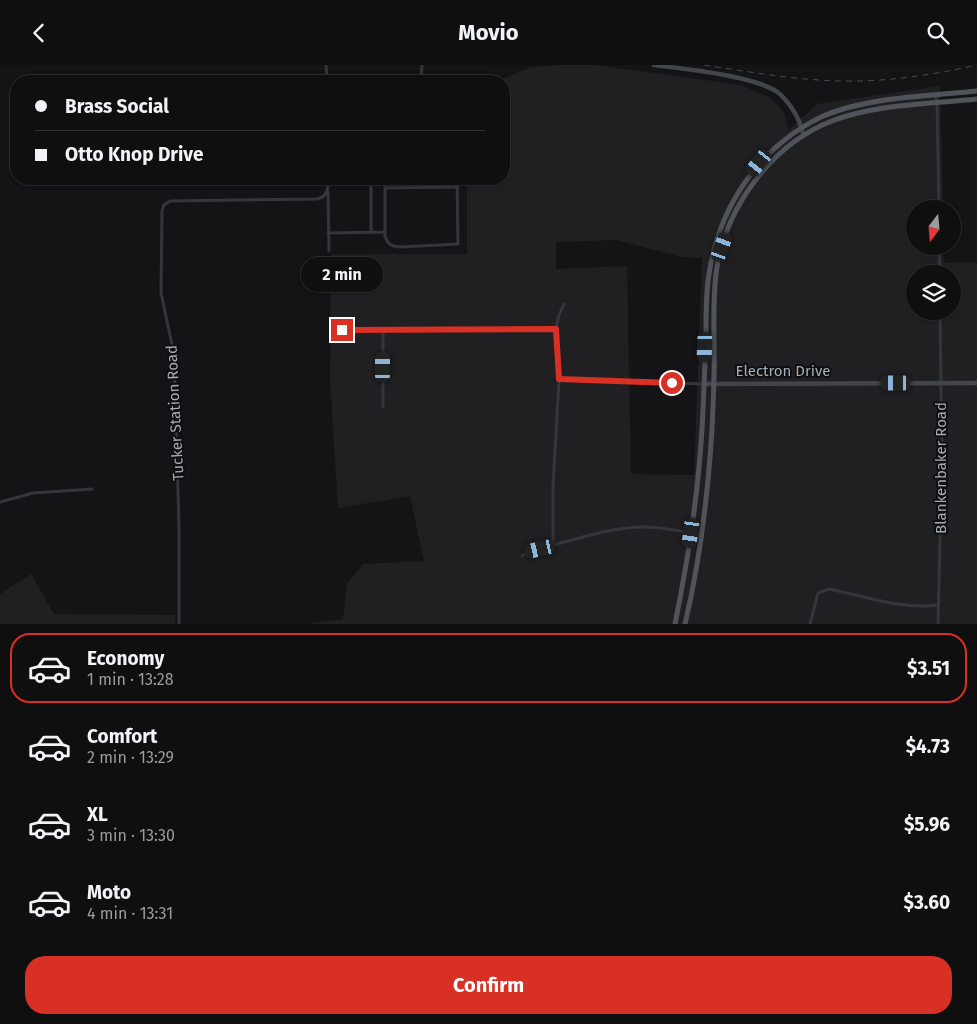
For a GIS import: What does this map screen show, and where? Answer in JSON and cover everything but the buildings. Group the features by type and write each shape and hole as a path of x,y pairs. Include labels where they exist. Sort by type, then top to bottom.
{"main road":[{"path":"675,624 691,533 700,460 708,276 716,239 726,214 746,180 769,153 800,129 820,117 870,102 977,91"},
{"path":"685,624 710,471 715,384 715,287 718,262 736,211 754,182 776,157 804,135 830,122 862,112 977,99"}],"street":[{"path":"654,65 764,84 783,97 800,122 800,129 804,135"},
{"path":"935,95 937,103 939,200"},
{"path":"328,185 329,251"},
{"path":"371,185 371,232"},
{"path":"385,187 458,187 458,244 392,246 388,244 385,232 385,187"},
{"name":"Tucker Station Road","path":"179,624 179,527 174,354 161,293 162,211 164,205 170,201 317,199 324,197 328,189"},
{"path":"328,233 385,232"},
{"path":"554,545 553,487 559,379 556,329 557,319 564,304"},
{"name":"Blankenbaker Road","path":"938,624 942,486 940,320"},
{"path":"334,330 556,329"},
{"path":"383,330 383,407"},
{"name":"Electron Drive","path":"559,379 704,384 977,383"},
{"path":"0,502 33,493 92,489"},
{"path":"522,557 529,552 554,545 630,529 648,527 700,535"},
{"path":"810,624 818,593 829,589 906,605 928,607 938,605"}],"shaded area":[{"path":"557,65 596,65 742,85 772,99 784,113 789,130 817,104 940,86 943,200 906,200 906,255 944,255 944,263 977,262 977,624 305,624 343,619 347,584 363,564 424,561 410,496 338,508 330,380 331,254 467,254 467,185 510,185 510,76 528,68","holes":["616,240 682,257 702,258 694,475 631,474 627,266 556,269 556,242"]},
{"path":"31,574 54,614 176,615 175,624 0,624 0,594"}],"railway":[{"path":"704,65 790,77 858,81 909,77 977,65"}],"route":[{"path":"342,330 556,329 559,379 672,383"}]}
